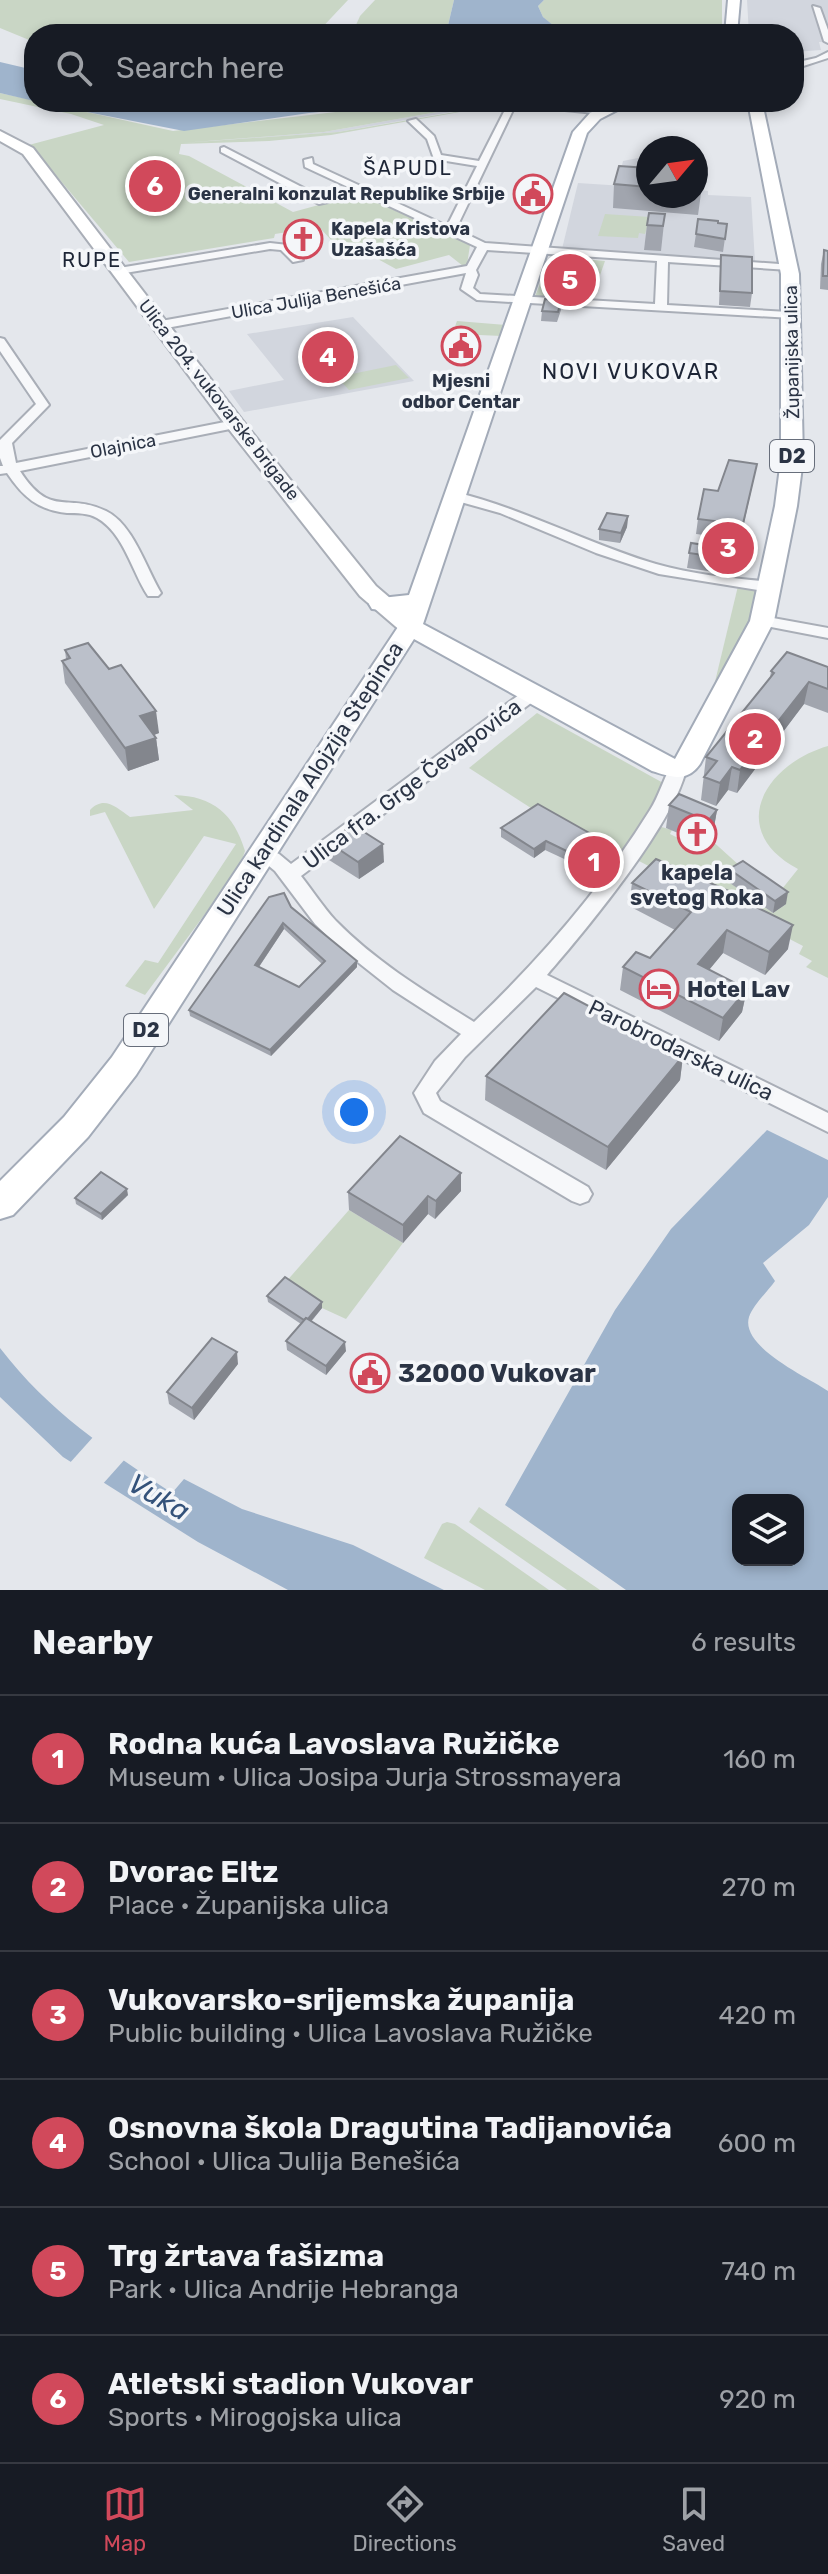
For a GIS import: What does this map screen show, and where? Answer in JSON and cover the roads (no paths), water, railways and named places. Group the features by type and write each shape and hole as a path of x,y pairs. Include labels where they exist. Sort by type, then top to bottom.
{"main road":[{"path":"733,24 737,0"},
{"path":"737,0 741,24"},
{"name":"D2","path":"521,300 580,132 589,121 603,112"},
{"name":"Županijska ulica","path":"677,770 686,764 762,621 771,587 792,459 789,267 757,112"},
{"name":"Ulica kardinala Alojzija Stepinca","path":"0,1204 76,1127 108,1088 415,613 521,300"},
{"path":"381,604 406,605 533,693 662,765 677,770"}],"street":[{"path":"816,8 828,41"},
{"path":"804,64 828,54"},
{"path":"447,231 452,227 508,112"},
{"path":"413,121 431,138 437,157 482,164"},
{"name":"Ulica 204. vukovarske brigade","path":"0,135 28,151 235,424 381,604"},
{"path":"224,150 323,202"},
{"path":"309,160 308,165 483,246 789,267"},
{"path":"313,177 327,174"},
{"path":"287,183 300,180"},
{"path":"119,271 270,246 284,247 297,260"},
{"path":"483,246 475,266 470,269 472,275 467,289 470,294 521,300 788,316"},
{"path":"661,308 663,259"},
{"name":"Ulica Julija Benešića","path":"161,325 470,269"},
{"path":"0,342 43,405 5,442 5,469 31,498 90,512 111,521 153,593"},
{"name":"Olajnica","path":"5,469 235,424"},
{"path":"455,496 510,510 647,566 708,580 771,587"},
{"path":"762,621 828,633"},
{"name":"Ulica fra. Grge Čevapovića","path":"290,875 533,693"},
{"path":"580,1194 432,1107 426,1100 427,1087 559,950 649,828 678,780 677,770"},
{"path":"261,852 275,858 310,906 346,942 394,980 476,1033"},
{"name":"Parobrodarska ulica","path":"534,977 828,1123"}],"water":[{"path":"454,0 544,0 538,6 543,17 552,24 448,24"},
{"path":"0,62 24,68 24,99 0,93"},
{"path":"87,112 319,112 309,113 184,131"},
{"path":"767,1130 828,1160 828,1197 809,1225 763,1263 775,1281 751,1312 749,1328 755,1339 777,1360 828,1391 828,1590 626,1590 505,1505 615,1310 671,1229"},
{"name":"Vuka","path":"0,1348 59,1411 172,1493 184,1479 242,1509 353,1545 444,1590 288,1590 198,1542 63,1457 0,1397"}],"place":[{"name":"Atletski stadion Vukovar","path":"155,186"},
{"name":"Generalni konzulat Republike Srbije","path":"533,194"},
{"name":"Kapela Kristova Uzašašća","path":"303,239"},
{"name":"Trg žrtava fašizma","path":"570,280"},
{"name":"Mjesni odbor Centar","path":"461,346"},
{"name":"Osnovna škola Dragutina Tadijanovića","path":"328,357"},
{"name":"Vukovarsko-srijemska županija","path":"728,548"},
{"name":"Dvorac Eltz","path":"755,739"},
{"name":"kapela svetog Roka","path":"697,834"},
{"name":"Rodna kuća Lavoslava Ružičke","path":"594,862"},
{"name":"Hotel Lav","path":"659,989"},
{"name":"32000 Vukovar","path":"370,1373"}],"district":[{"name":"ŠAPUDL","path":"408,168"},
{"name":"RUPE","path":"92,260"},
{"name":"NOVI VUKOVAR","path":"631,371"}]}
